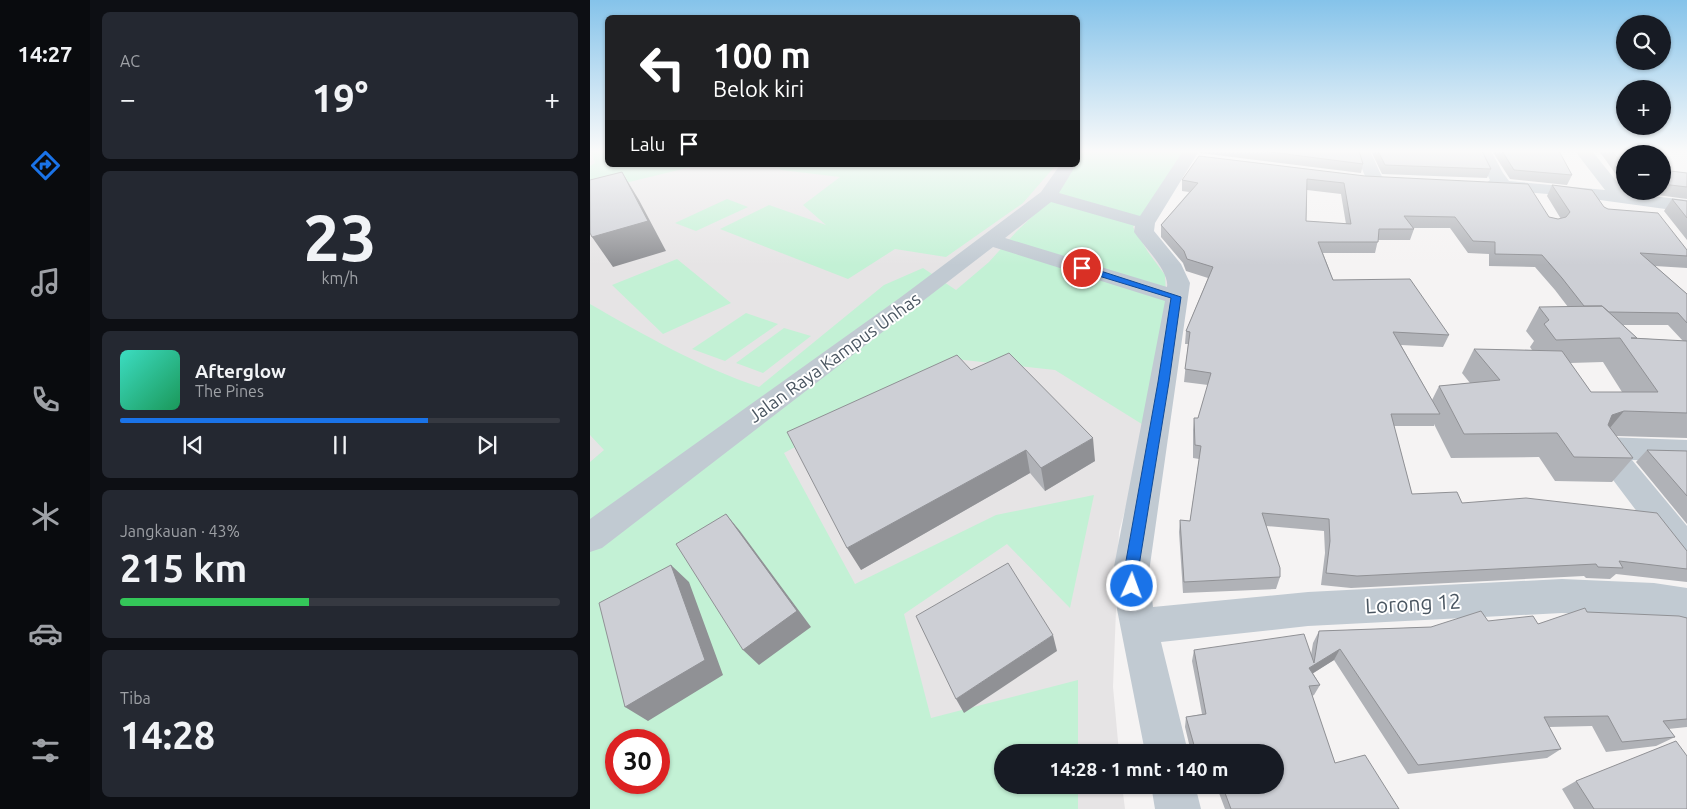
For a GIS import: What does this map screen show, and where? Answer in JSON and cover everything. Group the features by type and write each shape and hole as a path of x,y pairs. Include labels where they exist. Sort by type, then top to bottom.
{"street":[{"name":"Jalan Raya Kampus Unhas","path":"590,538 990,240 1048,196 1053,189"},
{"path":"1164,744 1133,599 1131,572 1164,382 1166,294 1179,283 1173,269 1144,232 1145,223 1170,189"},
{"path":"1530,189 1543,209"},
{"path":"1537,189 1616,197"},
{"path":"1048,196 1145,223"},
{"path":"1634,200 1687,206"},
{"path":"1646,202 1662,223"},
{"path":"990,240 1166,294"},
{"path":"1687,452 1605,448 1687,551"},
{"name":"Lorong 12","path":"1140,626 1308,609 1552,597 1654,600 1687,605"},
{"path":"1175,794 1178,809"}],"shaded area":[{"path":"590,189 1109,189 1138,225 1167,273 1170,295 1157,393 1119,532 1113,687 1118,744 994,744 994,794 1123,794 1125,809 590,809"}],"green space":[{"path":"824,189 1035,189 1023,203 946,257 895,249 848,279 720,229 769,205 826,225 803,205"},
{"path":"1058,189 1160,189 1133,227 1165,275 1167,319 1145,426 1055,370 955,359 784,453 855,584 996,515 1094,495 1070,608 1007,544 904,614 931,718 1078,680 1078,744 994,744 994,794 1078,794 1078,809 590,809 590,462 604,450 590,435 590,304 694,360 759,387 884,285 923,268 956,290 989,262 1017,231 1055,195"},
{"path":"727,199 748,207 696,231 675,223"},
{"path":"677,259 731,303 663,334 612,285"},
{"path":"746,313 778,324 725,361 692,349"},
{"path":"784,328 811,336 763,373 736,363"}],"building":[{"path":"590,189 631,189 648,221 592,237 590,233"},
{"path":"1193,189 1307,189 1306,221 1351,224 1345,189 1531,189 1549,217 1558,219 1566,217 1570,212 1555,189 1582,189 1592,190 1604,207 1608,209 1658,213 1687,250 1687,256 1640,253 1687,294 1687,323 1678,313 1609,312 1602,306 1584,306 1542,255 1495,254 1495,242 1473,241 1455,217 1404,216 1414,229 1379,229 1378,242 1318,242 1333,280 1410,279 1449,335 1393,332 1440,414 1391,414 1412,494 1457,492 1462,503 1526,498 1657,513 1687,551 1687,569 1619,561 1623,568 1598,567 1596,564 1357,576 1326,573 1330,541 1329,519 1262,513 1280,568 1280,577 1184,582 1180,520 1190,521 1201,446 1195,445 1194,418 1198,418 1211,373 1185,369 1190,332 1186,331 1213,267 1187,259 1184,251 1161,225"},
{"path":"1672,199 1687,201 1687,218"},
{"path":"1602,306 1637,338 1631,338 1687,341 1687,413 1624,411 1612,415 1608,425 1633,458 1574,457 1557,433 1464,434 1439,386 1500,380 1474,349 1562,351 1591,392 1658,392 1620,338 1556,340 1544,324 1549,320 1539,307"},
{"path":"1009,353 1093,438 1041,468 1026,450 847,548 787,432 957,355 971,370"},
{"path":"1647,450 1687,451 1687,496"},
{"path":"726,514 797,611 743,650 676,544"},
{"path":"1008,563 1053,635 956,699 916,616"},
{"path":"671,565 705,660 625,707 599,603"},
{"path":"1585,608 1587,612 1679,616 1687,618 1687,719 1663,721 1675,737 1622,742 1608,716 1544,717 1561,749 1418,765 1340,649 1309,668 1320,685 1309,686 1335,763 1365,755 1399,809 1231,809 1225,794 1284,794 1284,744 1194,744 1186,717 1206,714 1194,650 1304,634 1314,663 1319,631 1431,627 1481,611 1488,621 1533,616 1538,624"},
{"path":"1676,741 1687,756 1687,809 1594,809 1576,781"}],"route":[{"path":"1082,268 1176,297 1164,382 1131,572 1132,586"}]}
